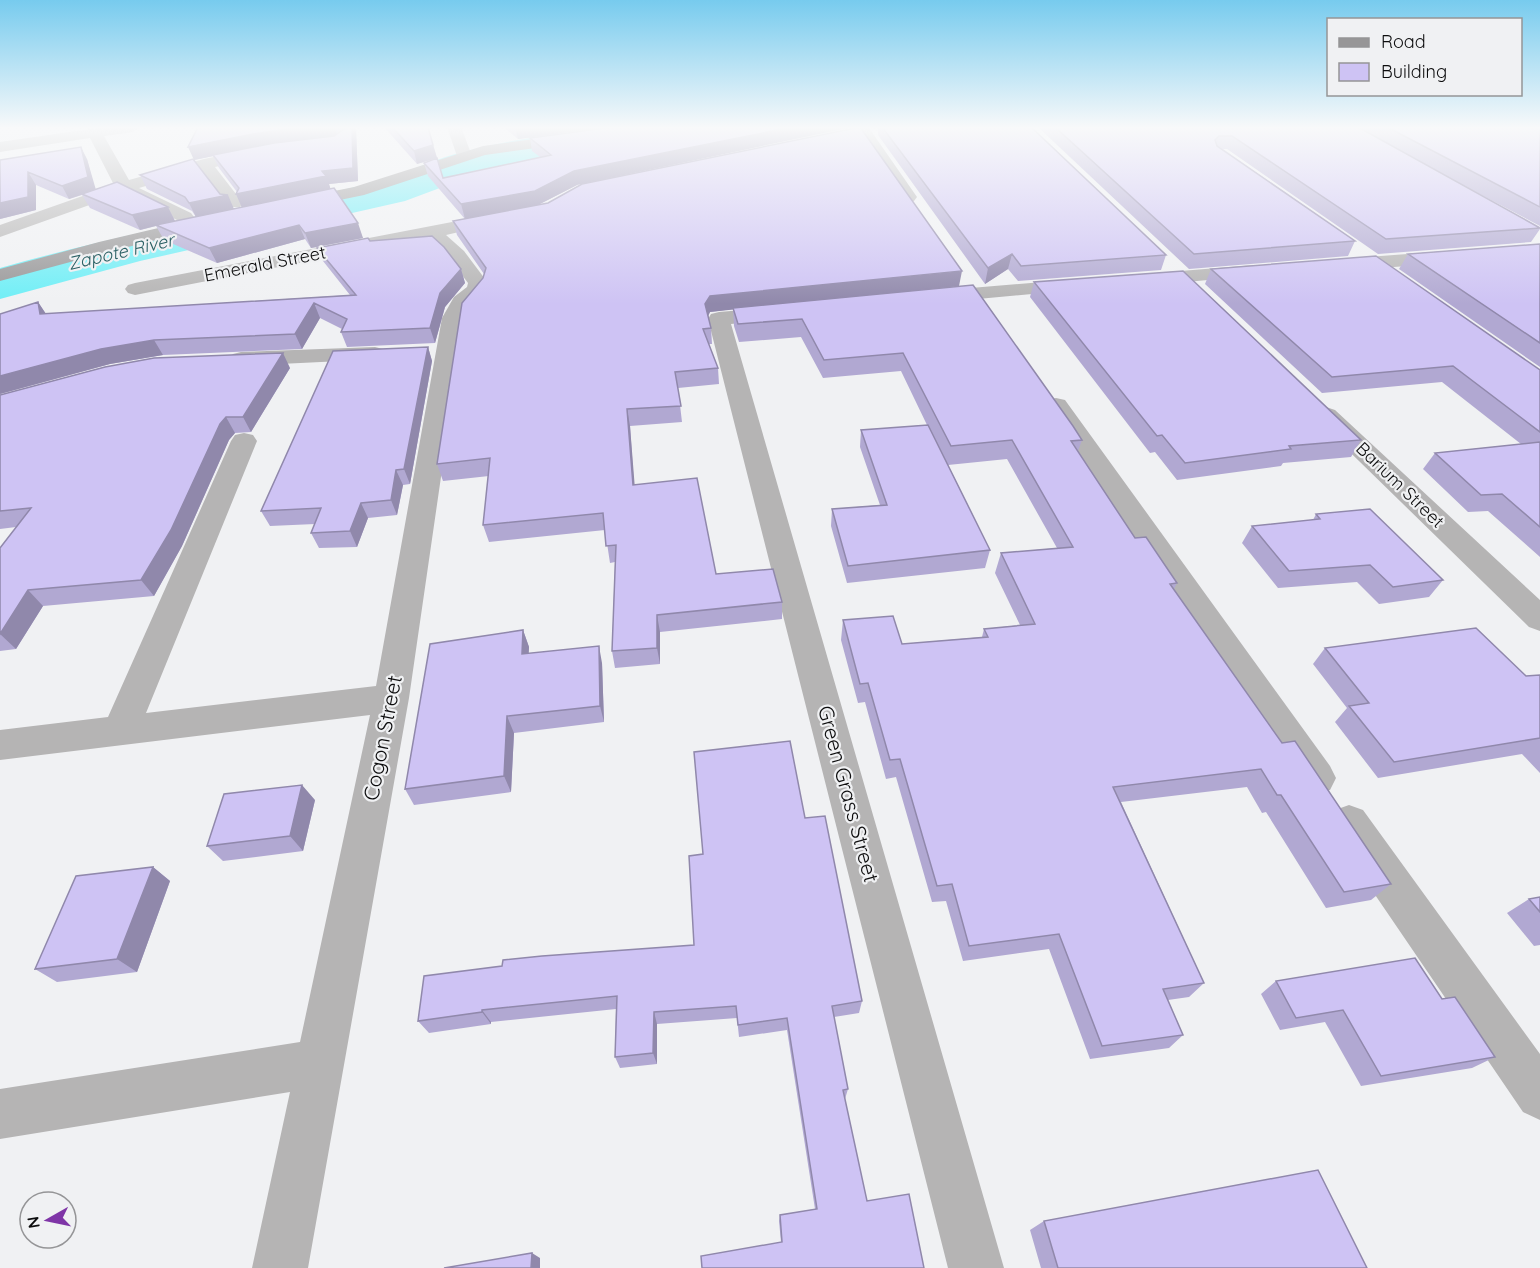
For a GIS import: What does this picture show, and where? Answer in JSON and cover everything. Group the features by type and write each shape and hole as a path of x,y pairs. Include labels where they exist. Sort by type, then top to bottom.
{"street":[{"path":"0,274 240,209 222,186"},
{"path":"280,207 373,186"},
{"path":"901,186 926,222"},
{"path":"0,231 124,187 185,217"},
{"name":"Emerald Street","path":"135,289 449,229"},
{"name":"Cogon Street","path":"280,1268 391,698 437,351 456,309 477,289 478,283 456,255 449,229"},
{"path":"1343,242 1399,283"},
{"path":"1323,266 1540,250"},
{"path":"1157,253 1207,301"},
{"path":"958,266 998,322"},
{"path":"1125,281 1276,270"},
{"path":"918,299 1102,283"},
{"name":"Green Grass Street","path":"801,311 719,319 976,1268"},
{"path":"224,360 401,353"},
{"path":"1039,381 1540,1095"},
{"name":"Barium Street","path":"1310,399 1540,619"},
{"path":"120,731 244,441"},
{"path":"0,745 391,698"},
{"path":"0,1114 320,1063"}],"building":[{"path":"0,186 28,186 28,197 0,203"},
{"path":"105,186 126,186 168,207 132,215 82,194"},
{"path":"163,186 214,186 220,194 228,195 189,203 185,197"},
{"path":"238,186 275,186 236,194"},
{"path":"445,186 544,186 535,191 461,204"},
{"path":"578,186 902,186 962,271 710,296 705,304 711,328 703,329 718,368 675,372 681,406 627,409 633,485 697,478 716,574 773,569 782,602 657,615 657,648 612,651 616,545 606,546 603,513 483,525 490,458 437,464 462,303 483,278 486,268 453,221 548,203"},
{"path":"926,186 1093,186 1166,255 1021,266 1012,254 988,268"},
{"path":"1120,186 1275,186 1355,241 1194,254"},
{"path":"1307,186 1465,186 1540,228 1386,239"},
{"path":"1500,186 1540,186 1540,207"},
{"path":"334,188 358,223 305,233 299,225 209,248 156,225"},
{"path":"432,236 461,269 440,293 430,328 341,332 347,319 314,303 295,334 154,340 101,349 0,376 0,314 38,302 40,314 356,295 317,248 368,238 370,241"},
{"path":"1540,244 1540,343 1408,254"},
{"path":"1376,256 1540,370 1540,432 1453,366 1332,377 1211,269"},
{"path":"1183,271 1361,440 1289,446 1291,449 1185,463 1162,435 1157,436 1034,282"},
{"path":"973,285 1082,440 1071,441 1135,538 1146,537 1177,583 1170,584 1282,743 1295,741 1391,884 1344,892 1281,795 1277,795 1261,769 1113,787 1204,983 1163,989 1183,1035 1102,1046 1059,934 969,946 952,884 937,886 900,759 890,760 868,683 860,684 843,620 893,616 902,644 988,637 984,629 1035,624 1001,553 1073,547 1012,440 951,446 903,353 824,360 802,319 738,324 733,308"},
{"path":"428,347 404,469 396,470 391,500 361,503 350,531 311,533 321,508 261,511 333,351"},
{"path":"283,353 243,417 226,417 220,424 171,530 141,580 28,590 0,634 0,548 31,508 0,511 0,395 105,367 154,358"},
{"path":"928,425 990,550 848,566 832,509 887,505 861,430"},
{"path":"1540,442 1540,527 1502,494 1481,495 1435,453"},
{"path":"1370,509 1443,580 1393,587 1370,565 1289,571 1252,526 1320,519 1316,514"},
{"path":"1476,628 1526,676 1540,675 1540,738 1394,762 1349,706 1369,703 1325,648"},
{"path":"523,630 522,654 599,646 600,706 507,716 504,776 405,789 430,644"},
{"path":"790,741 805,818 825,816 862,1001 832,1006 848,1089 843,1090 867,1201 909,1194 924,1268 702,1268 701,1256 782,1242 780,1215 817,1209 787,1018 738,1025 736,1006 654,1012 653,1053 615,1057 617,996 482,1010 482,1012 418,1021 424,976 502,966 503,960 694,945 689,856 703,854 694,752"},
{"path":"302,785 290,836 207,846 224,794"},
{"path":"153,867 117,959 35,969 76,876"},
{"path":"1540,897 1540,912 1529,899"},
{"path":"1415,958 1442,999 1455,997 1495,1057 1381,1076 1343,1010 1296,1018 1276,981"},
{"path":"1318,1170 1367,1268 1058,1268 1044,1221"},
{"path":"532,1253 531,1268 444,1268"}],"waterway":[{"name":"Zapote River","path":"0,284 93,258 329,206 404,186"}]}
